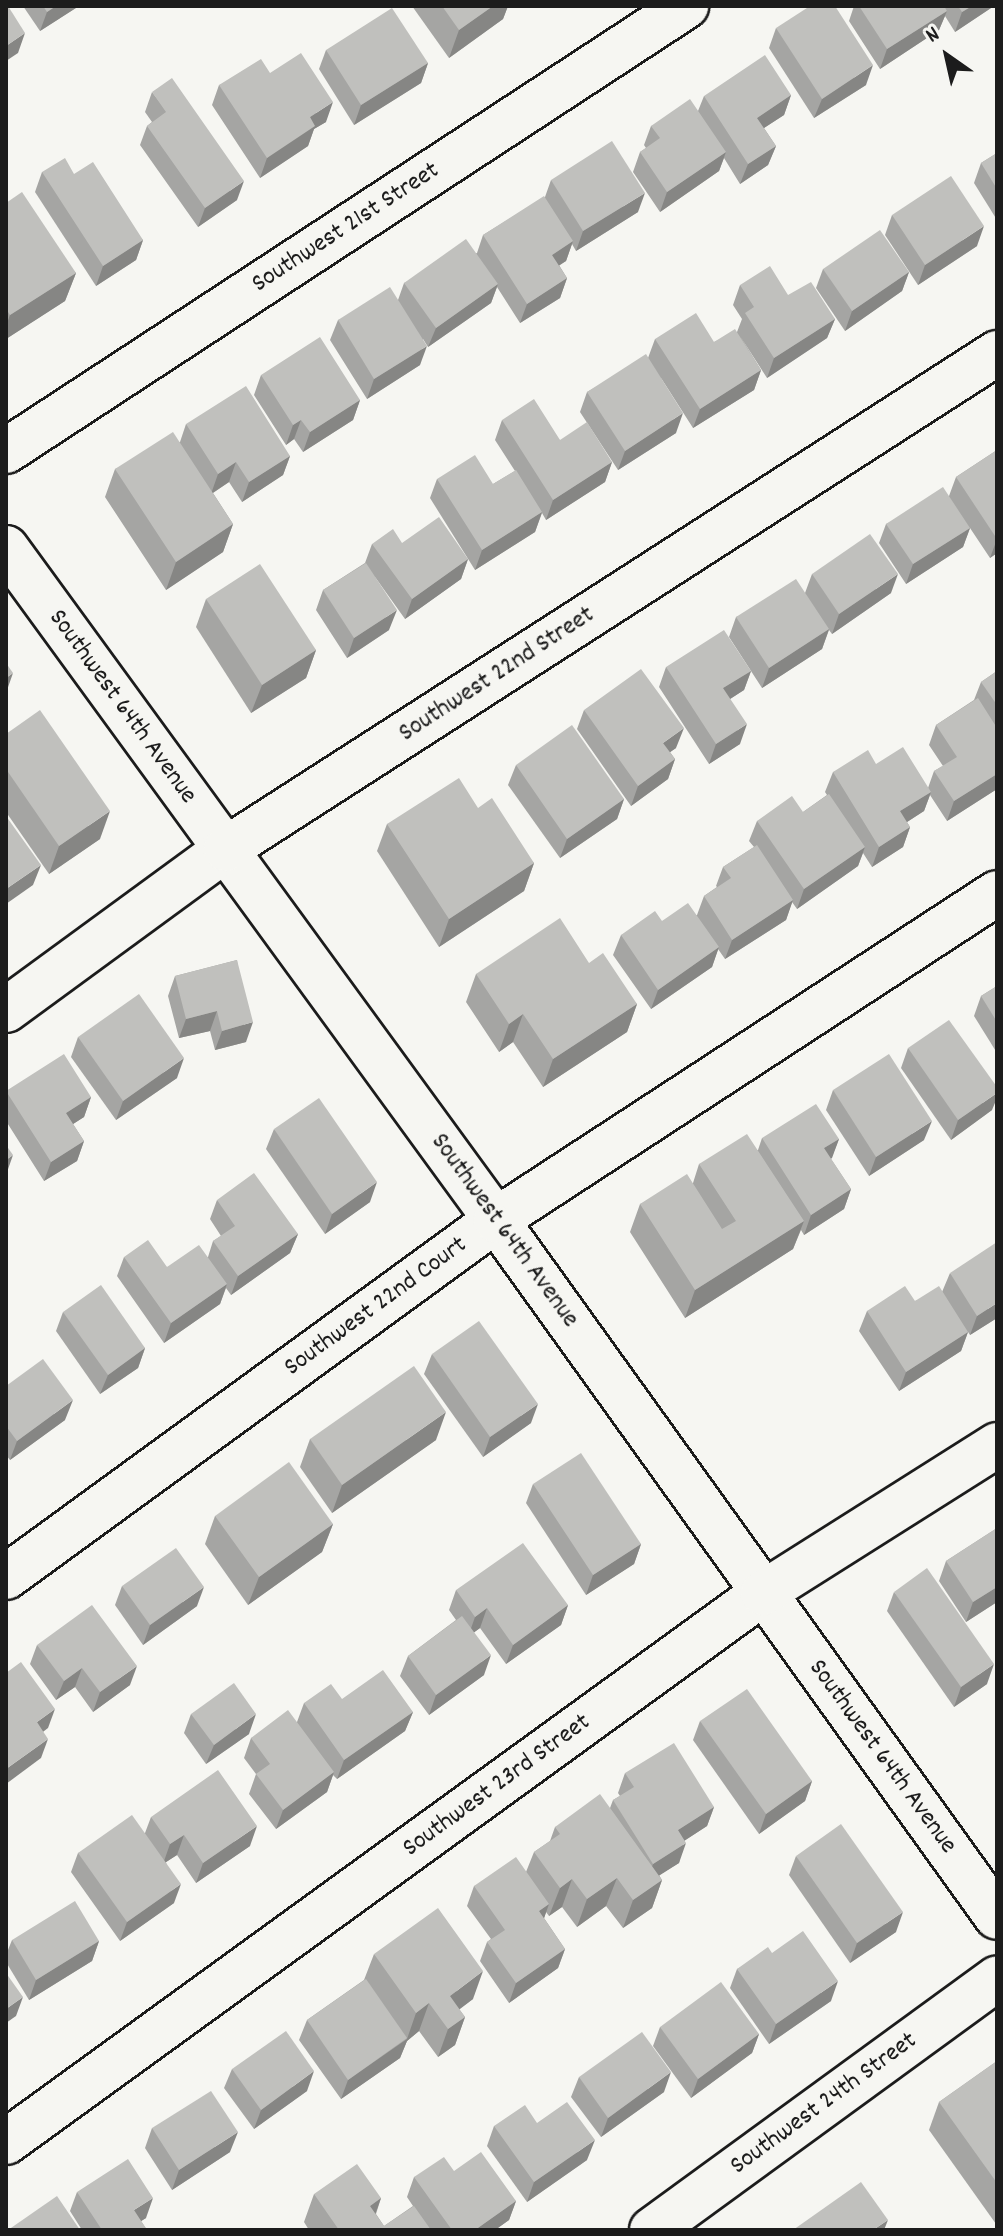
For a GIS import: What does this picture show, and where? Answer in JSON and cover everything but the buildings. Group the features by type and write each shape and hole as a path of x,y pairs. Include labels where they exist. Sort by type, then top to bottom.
{"street":[{"name":"Southwest 21st Street","path":"6,451 686,6"},
{"name":"Southwest 22nd Street","path":"6,1010 226,849 997,353"},
{"name":"Southwest 64th Avenue","path":"6,548 496,1220 997,1917"},
{"name":"Southwest 22nd Court","path":"6,1577 496,1220 997,893"},
{"name":"Southwest 23rd Street","path":"6,2142 763,1593 997,1445"},
{"name":"Southwest 24th Street","path":"652,2230 997,1978"}]}
